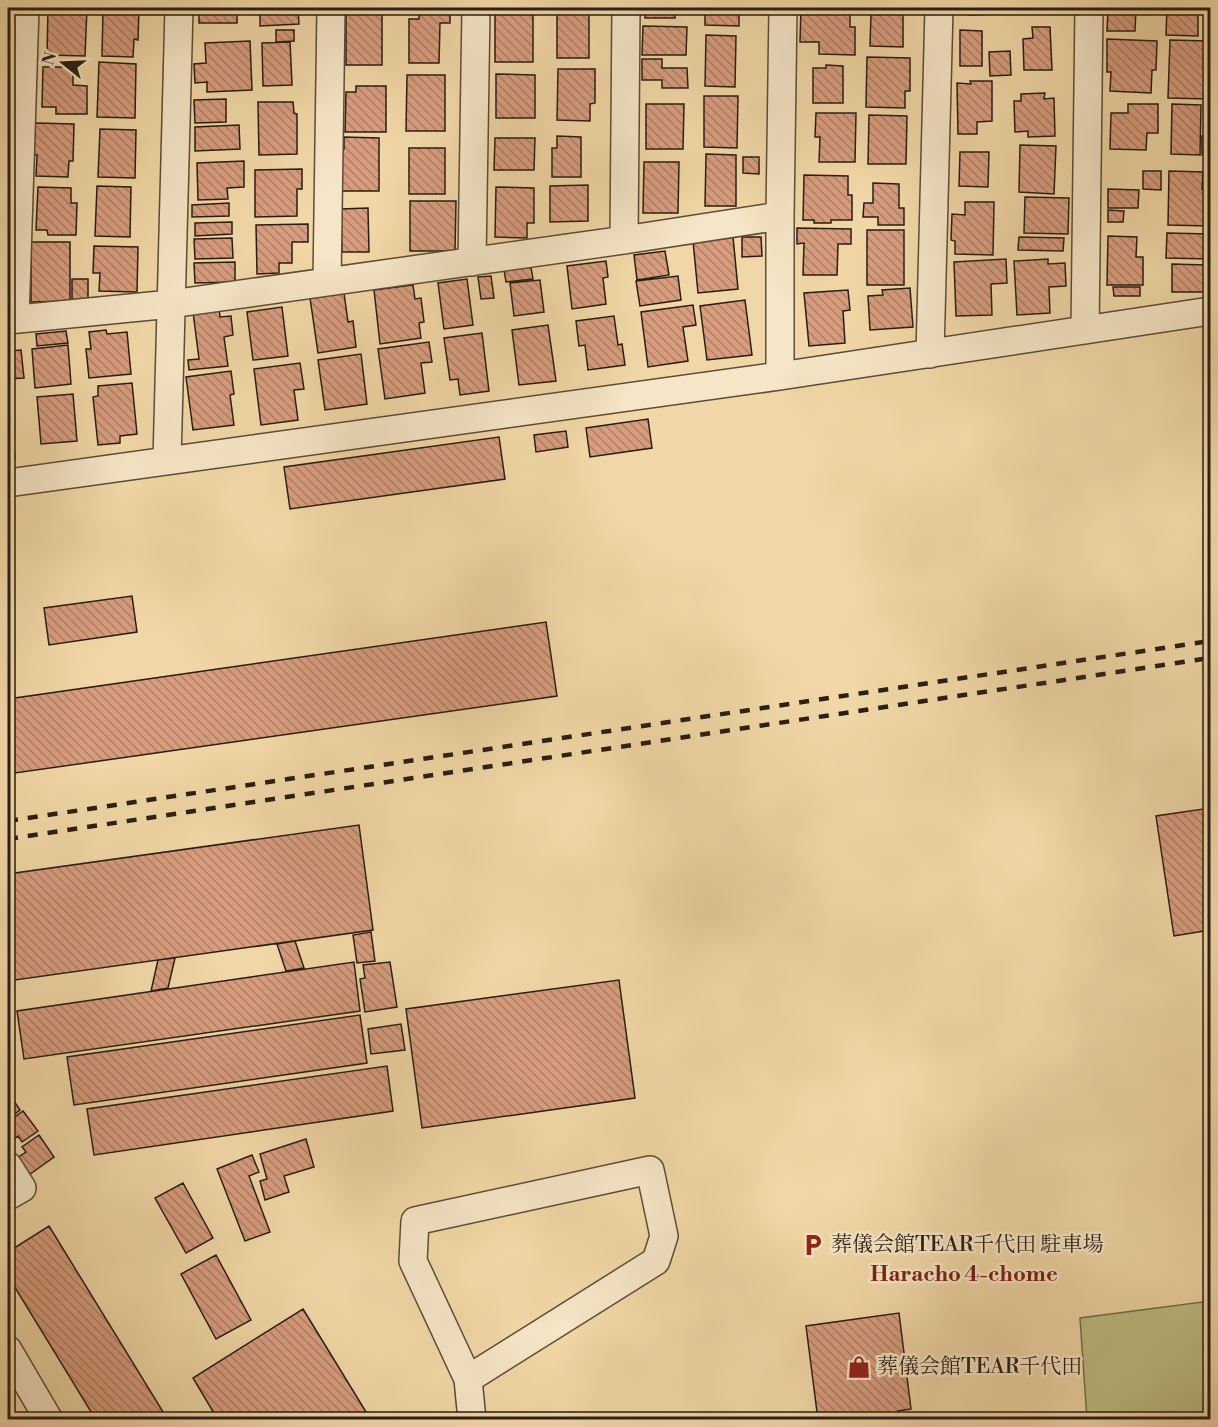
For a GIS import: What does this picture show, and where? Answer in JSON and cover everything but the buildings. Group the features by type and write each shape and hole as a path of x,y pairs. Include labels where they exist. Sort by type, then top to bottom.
{"street":[{"path":"25,8 11,320 171,304 780,216"},
{"path":"167,461 179,8"},
{"path":"327,282 331,8"},
{"path":"472,262 476,8"},
{"path":"624,240 626,8"},
{"path":"780,376 783,8"},
{"path":"930,354 939,8"},
{"path":"1085,330 1089,8"},
{"path":"8,483 780,376 1210,311"},
{"path":"8,1166 22,1188 8,1196"},
{"path":"468,1379 656,1261 664,1236 650,1170 415,1221 413,1261 468,1379 472,1419"},
{"path":"8,1350 49,1419"}],"shaded area":[{"path":"1210,1301 1210,1419 1087,1419 1080,1318"}],"railway":[{"path":"8,821 1210,641"},
{"path":"8,839 1210,658"}],"place":[{"name":"葬儀会館TEAR千代田 駐車場","path":"813,1245"},
{"name":"葬儀会館TEAR千代田","path":"859,1367"}],"district":[{"name":"Haracho 4-chome","path":"964,1274"}]}
